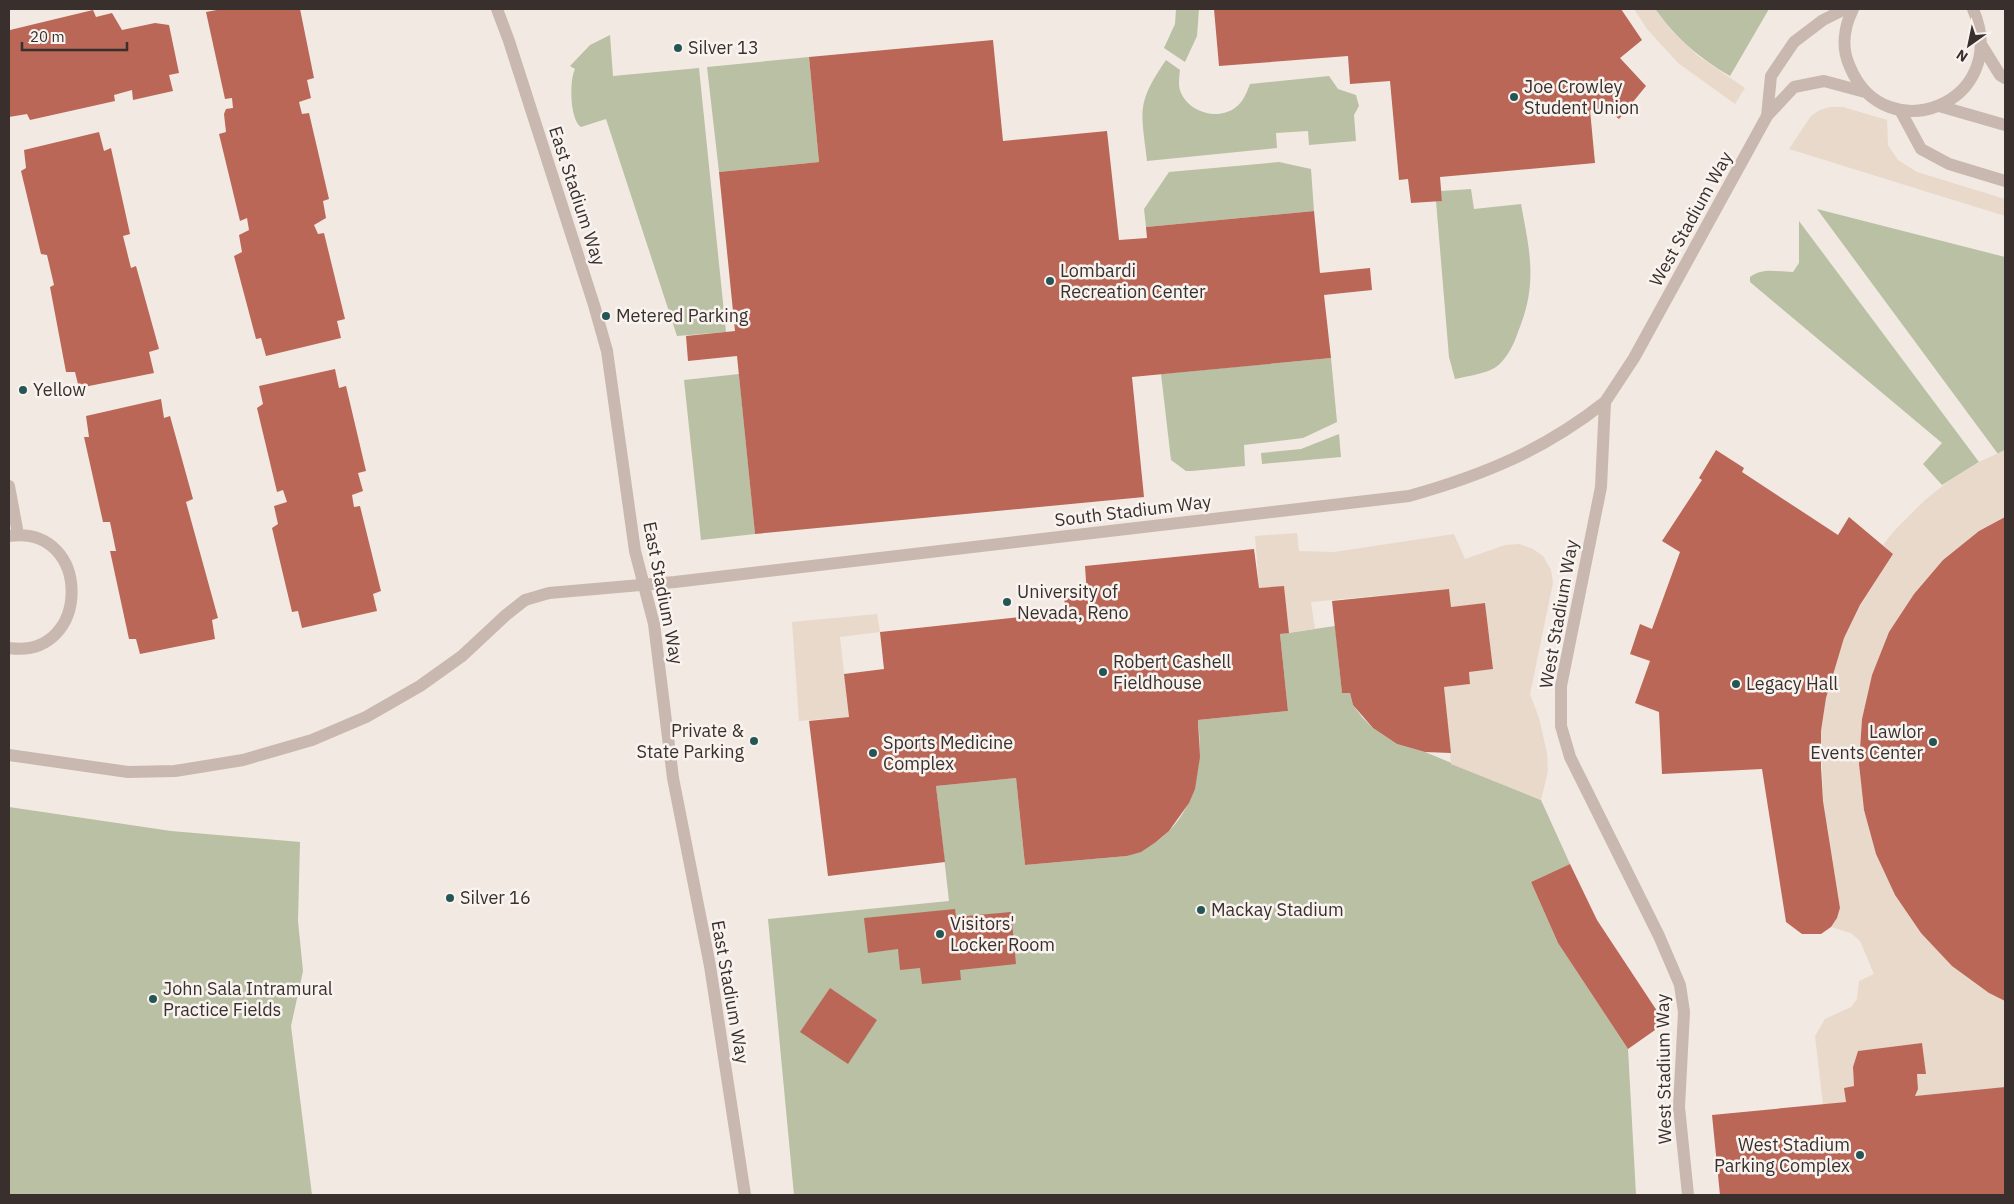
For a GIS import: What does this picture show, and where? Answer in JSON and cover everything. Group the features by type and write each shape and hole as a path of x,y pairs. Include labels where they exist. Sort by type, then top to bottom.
{"street":[{"name":"East Stadium Way","path":"497,9 594,305 606,351 635,551 654,624 673,778 710,966 745,1195"},
{"name":"West Stadium Way","path":"1767,116 1771,76 1794,42 1823,20 1845,9"},
{"path":"1853,9 1847,20 1844,39 1846,58 1854,77 1866,92 1882,104 1900,110 1920,111 1939,106 1956,97 1969,82 1978,65 1982,46 1980,26 1973,9"},
{"path":"1982,46 2000,75 2005,78"},
{"name":"West Stadium Way","path":"1688,1195 1679,1107 1684,1012 1680,985 1659,936 1570,757 1561,726 1560,686 1601,487 1605,402 1638,351 1767,116 1794,87 1824,81 1866,92"},
{"path":"1939,106 2005,124"},
{"path":"1900,110 1920,149 1949,164 2005,182"},
{"name":"South Stadium Way","path":"9,755 128,772 175,771 243,760 312,740 366,717 420,686 462,656 506,615 526,600 550,593 643,586 1409,496 1454,483 1504,465 1580,422 1605,402"},
{"path":"9,486 13,535 37,538 54,549 66,564 73,583 72,603 66,621 53,636 36,646 16,649 9,648"}],"green space":[{"path":"1176,9 1199,9 1197,36 1185,62 1164,48 1175,24"},
{"path":"1655,9 1769,9 1730,76 1689,47"},
{"path":"610,35 613,76 699,68 726,332 677,336 606,119 581,127 577,123 571,91 575,69 570,66 590,45"},
{"path":"809,57 819,162 719,172 707,67"},
{"path":"1166,60 1180,70 1179,88 1185,100 1198,110 1214,114 1222,114 1236,107 1243,100 1250,84 1329,76 1338,89 1356,95 1359,106 1354,115 1356,141 1309,145 1308,131 1276,133 1277,148 1147,161 1142,118 1143,108 1150,87"},
{"path":"1279,162 1311,169 1314,211 1146,227 1144,209 1169,172"},
{"path":"1471,189 1474,209 1521,204 1529,253 1530,283 1524,314 1510,351 1504,360 1496,367 1487,371 1455,379 1449,357 1436,201 1442,200 1441,191"},
{"path":"1817,209 2005,257 2005,450 1998,454"},
{"path":"1799,221 1979,462 1942,485 1923,464 1942,443 1750,282 1750,277 1760,272 1793,272 1799,263"},
{"path":"1331,358 1337,422 1303,438 1244,445 1245,466 1186,471 1171,460 1161,374"},
{"path":"739,374 755,534 701,540 684,380"},
{"path":"1339,434 1341,457 1262,464 1261,453 1301,449"},
{"name":"Mackay Stadium","path":"1335,626 1342,693 1350,693 1353,705 1373,728 1397,744 1425,752 1541,800 1570,864 1531,882 1558,943 1628,1049 1636,1195 794,1195 768,919 949,901 936,786 1016,778 1025,865 1127,856 1148,847 1165,835 1179,820 1188,803 1195,784 1199,763 1198,720 1288,711 1280,634"},
{"name":"John Sala Intramural Practice Fields","path":"9,807 171,831 300,842 298,921 303,971 291,1026 312,1195 9,1195"}],"shaded area":[{"path":"1634,9 1655,9 1672,31 1698,56 1745,88 1735,104 1678,63 1647,29"},
{"path":"1830,107 1843,107 1887,120 1888,145 1898,160 1917,172 2005,199 2005,216 1789,149 1811,116 1820,110"},
{"path":"2005,450 2005,517 1979,531 1943,560 1914,594 1889,632 1872,675 1862,719 1859,764 1864,810 1876,854 1895,895 1921,933 1989,993 2005,1001 2005,1087 1915,1096 1918,1089 1917,1074 1926,1073 1922,1043 1858,1051 1853,1067 1854,1086 1844,1088 1846,1102 1823,1105 1815,1036 1825,1019 1851,1007 1857,999 1859,981 1874,974 1860,941 1851,933 1831,927 1837,918 1840,908 1823,801 1821,731 1826,698 1833,671 1844,638 1860,606 1893,554 1883,545 1893,532 1925,500 1950,480 1979,462"},
{"path":"1297,533 1299,551 1334,552 1454,534 1465,559 1505,545 1519,544 1533,549 1543,556 1551,570 1553,583 1530,694 1539,718 1547,753 1548,771 1541,800 1451,764 1444,687 1470,684 1469,672 1493,669 1485,603 1451,607 1449,589 1311,602 1315,629 1289,633 1284,586 1259,588 1255,536"},
{"path":"877,614 880,632 840,637 849,717 799,721 792,622"}],"building":[{"path":"222,9 300,9 314,78 307,80 311,98 299,102 302,114 309,113 329,199 323,201 326,218 314,225 318,234 324,233 345,319 337,321 341,338 266,356 261,338 256,339 234,256 242,252 239,235 249,230 247,218 240,221 219,134 226,132 224,114 226,109 233,108 232,98 225,99 206,12"},
{"name":"Joe Crowley Student Union","path":"1214,9 1621,9 1642,40 1620,58 1646,86 1619,119 1606,108 1590,110 1595,163 1440,177 1442,201 1411,203 1408,179 1399,180 1390,81 1350,84 1348,56 1219,66"},
{"path":"93,10 96,17 112,13 122,30 155,23 169,25 179,73 169,75 173,91 133,100 132,90 114,95 115,101 30,120 27,114 9,117 10,30"},
{"name":"Lombardi Recreation Center","path":"993,40 1003,141 1107,131 1119,240 1147,238 1146,227 1314,211 1320,273 1370,268 1372,290 1324,295 1331,358 1132,377 1144,497 755,534 737,356 688,361 686,336 735,331 719,172 819,162 809,57"},
{"path":"99,132 104,151 111,148 130,234 123,236 131,268 136,266 159,349 149,352 154,373 79,388 75,372 66,372 50,287 54,285 47,255 41,254 21,171 26,168 24,150"},
{"path":"335,369 339,388 346,386 366,471 358,473 363,491 352,495 354,507 360,506 381,591 373,594 377,611 302,628 298,611 292,612 272,528 278,524 274,506 287,502 283,490 277,492 257,408 263,404 259,386"},
{"path":"161,399 164,418 170,416 193,499 186,502 218,618 212,620 215,639 140,654 136,639 129,639 110,551 116,551 110,522 103,522 84,437 89,437 86,416"},
{"name":"Legacy Hall","path":"1716,450 1744,468 1742,472 1838,535 1849,517 1893,554 1860,605 1844,638 1826,698 1821,731 1823,801 1840,908 1837,918 1831,927 1821,934 1802,934 1786,922 1762,769 1662,774 1659,712 1635,703 1650,661 1630,654 1640,624 1652,629 1680,552 1662,541 1702,480 1699,478"},
{"name":"Lawlor Events Center","path":"2005,517 2005,1001 1989,993 1952,966 1921,933 1895,895 1876,854 1864,810 1859,764 1862,719 1872,675 1889,632 1914,594 1943,560 1979,531"},
{"name":"Robert Cashell Fieldhouse","path":"1254,549 1259,588 1284,586 1289,633 1280,634 1288,711 1198,720 1200,757 1195,789 1189,803 1169,831 1156,842 1141,852 1127,856 1025,865 1016,778 936,786 945,862 828,876 809,721 849,717 844,674 884,669 880,632 1066,612 1064,598 1087,596 1085,566"},
{"path":"1449,589 1451,607 1485,603 1493,669 1469,672 1470,684 1444,687 1451,753 1425,752 1397,744 1373,728 1353,705 1350,693 1342,693 1332,601"},
{"path":"1570,864 1597,920 1665,1023 1628,1049 1558,943 1531,882"},
{"name":"Visitors' Locker Room","path":"955,909 956,917 1011,912 1016,964 960,970 961,980 922,984 920,968 900,970 898,949 868,953 864,918"},
{"path":"830,988 877,1020 848,1064 800,1032"},
{"name":"West Stadium Parking Complex","path":"1922,1043 1926,1074 1917,1074 1918,1089 1915,1096 2005,1087 2005,1195 1720,1195 1712,1115 1846,1102 1844,1088 1854,1086 1853,1067 1858,1051"}],"place":[{"name":"Silver 13","path":"678,48"},
{"name":"Joe Crowley Student Union","path":"1514,97"},
{"name":"Lombardi Recreation Center","path":"1050,281"},
{"name":"Metered Parking","path":"606,316"},
{"name":"Yellow","path":"23,390"},
{"name":"University of Nevada, Reno","path":"1007,602"},
{"name":"Robert Cashell Fieldhouse","path":"1103,672"},
{"name":"Legacy Hall","path":"1736,684"},
{"name":"Private & State Parking","path":"754,741"},
{"name":"Lawlor Events Center","path":"1933,742"},
{"name":"Sports Medicine Complex","path":"873,753"},
{"name":"Silver 16","path":"450,898"},
{"name":"Mackay Stadium","path":"1201,910"},
{"name":"Visitors' Locker Room","path":"940,934"},
{"name":"John Sala Intramural Practice Fields","path":"153,999"},
{"name":"West Stadium Parking Complex","path":"1860,1155"}]}
